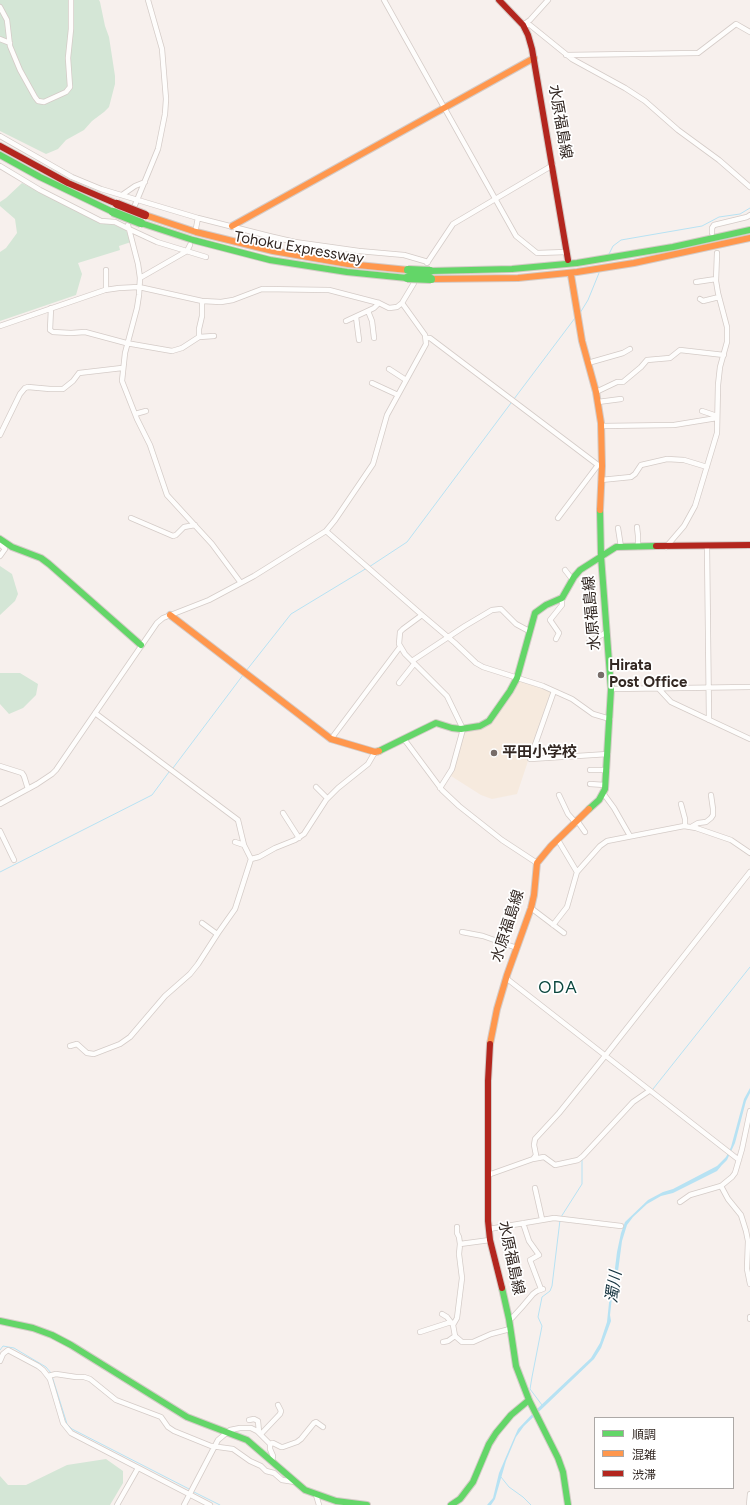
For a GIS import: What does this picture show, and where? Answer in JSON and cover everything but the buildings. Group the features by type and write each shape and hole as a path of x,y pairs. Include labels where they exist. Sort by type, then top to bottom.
{"main road":[{"name":"水原福島線","path":"499,0 522,25 528,35 534,58 568,256"},
{"path":"232,226 534,58"},
{"name":"Tohoku Expressway","path":"0,146 68,183 145,215 196,232 273,251 407,274"},
{"name":"Tohoku Expressway","path":"0,156 113,212 141,223 206,244 270,260 346,272 407,274"},
{"path":"407,274 429,269 512,269 578,263 666,248 750,230"},
{"path":"429,269 518,278 574,274 634,264 750,238"},
{"name":"水原福島線","path":"568,1505 563,1472 558,1458 533,1408 516,1366 509,1319 490,1240 488,1081 490,1044 497,1009 506,978 531,908 537,863 543,854 594,806 604,789 607,770 611,689 601,556 601,426 596,392 582,341 574,274"},
{"path":"0,539 12,547 41,558 49,564 141,645"},
{"path":"170,616 331,740 375,752 382,751 430,724 436,723 452,728 463,729 480,726 488,720 510,691 517,678 535,613 562,598 572,579 580,570 616,547 750,545"},
{"path":"0,1321 33,1328 52,1335 71,1345 187,1417 216,1430 247,1440 305,1490 336,1501 367,1505"},
{"path":"451,1505 460,1499 473,1482 489,1444 503,1424 511,1415 533,1408"}],"street":[{"path":"0,7 7,20 10,44 26,81 35,98 38,101 44,102 66,92 70,87 68,58 71,29 71,0"},
{"path":"136,205 158,149 165,114 166,99 162,49 148,0"},
{"path":"384,0 516,236 537,253 568,256"},
{"path":"522,25 530,20 548,0"},
{"path":"566,55 698,52 736,24 750,32"},
{"path":"522,25 530,25 566,55 645,101 678,130 719,160 750,187"},
{"path":"0,39 10,44"},
{"path":"0,136 67,175 101,189 198,218 295,242 359,251 404,255 429,269 453,224 495,198 553,166"},
{"path":"0,166 40,190 101,221 115,222 157,242 206,256"},
{"path":"122,195 135,186 146,182"},
{"path":"712,233 712,228 714,225 750,215"},
{"path":"196,228 198,218"},
{"path":"128,227 136,253 140,287 138,308 122,368 122,381 135,414 150,445 167,495 216,548 241,583"},
{"path":"140,278 187,251 190,245"},
{"path":"666,547 684,526 695,506 708,468 717,433 718,384 720,367 727,342 727,328 716,279 717,253"},
{"path":"106,270 106,290"},
{"path":"696,282 716,279"},
{"path":"0,326 106,290 140,287 202,301 221,302 262,289 329,290 379,303 392,309 402,303 414,283"},
{"path":"700,299 702,301 719,297"},
{"path":"199,337 202,316 202,301"},
{"path":"346,321 374,308 379,303"},
{"path":"0,804 28,789 56,770 157,623 209,600 241,583 326,531 373,464 385,420 426,344 426,338 402,303"},
{"path":"51,308 51,331 71,334 85,332 128,343 172,351 182,348 199,337 214,336"},
{"path":"368,311 372,321 374,338"},
{"path":"356,317 359,340"},
{"path":"426,338 430,338 600,466 558,518"},
{"path":"588,363 623,353 630,349"},
{"path":"596,392 617,382 623,382 647,360 670,358 680,350 724,355"},
{"path":"0,435 20,394 25,388 63,388 73,381 79,373 122,368"},
{"path":"389,369 406,380"},
{"path":"372,383 398,394"},
{"path":"598,402 621,400"},
{"path":"135,414 146,411"},
{"path":"702,411 717,417"},
{"path":"601,426 674,425 717,417"},
{"path":"601,480 630,477 635,474 641,466 667,459 684,460 708,468"},
{"path":"131,518 173,536 184,527 195,525"},
{"path":"637,527 638,547"},
{"path":"618,528 621,547"},
{"path":"326,531 449,637 476,663 483,667 554,691 572,699 593,714 610,719"},
{"path":"0,544 4,549 0,556"},
{"path":"707,546 709,720"},
{"path":"565,570 572,579"},
{"path":"556,639 559,633 550,620 562,605 562,598"},
{"path":"399,683 413,662 488,612 497,609 503,611 516,624 529,631"},
{"path":"422,615 403,629 399,638 400,647 405,654 447,696 463,729 452,769 440,788"},
{"path":"589,642 607,632"},
{"path":"331,740 400,647"},
{"path":"611,689 750,687"},
{"path":"658,688 669,701 750,739"},
{"path":"554,691 530,759 608,754"},
{"path":"70,1046 77,1044 87,1053 94,1054 120,1044 130,1037 165,996 190,974 198,964 235,909 251,858 244,846 238,820 233,815 95,713"},
{"path":"404,739 440,788 459,806 502,840 537,863"},
{"path":"251,858 259,857 299,838 309,827 327,798 368,764 375,752"},
{"path":"0,766 22,773 28,789"},
{"path":"590,770 607,770"},
{"path":"590,784 604,789 630,836"},
{"path":"316,787 327,798"},
{"path":"559,795 568,814 585,832"},
{"path":"691,827 698,823 706,822 711,818 713,809 711,795"},
{"path":"681,804 685,819 685,826"},
{"path":"283,813 299,838"},
{"path":"553,925 567,907 577,872 603,843 678,826 685,826 730,840 750,853"},
{"path":"0,831 14,860"},
{"path":"558,840 577,872"},
{"path":"235,842 244,846"},
{"path":"533,1159 536,1155 534,1145 535,1139 605,1056 750,872"},
{"path":"531,908 564,933"},
{"path":"202,923 217,934"},
{"path":"462,932 483,936 517,948"},
{"path":"506,978 739,1160"},
{"path":"488,1176 533,1159 544,1157 555,1165 578,1160 633,1102 649,1091"},
{"path":"680,1202 690,1195 721,1186 732,1177 739,1160 750,1111"},
{"path":"721,1186 728,1199 741,1215 746,1231 748,1241 747,1269 750,1284"},
{"path":"535,1188 542,1219"},
{"path":"489,1229 554,1218 621,1226"},
{"path":"509,1319 533,1294 542,1289 530,1260 538,1255 529,1241 523,1223"},
{"path":"420,1332 452,1324 457,1318 462,1278 459,1254 460,1237 457,1233 457,1227"},
{"path":"460,1244 490,1240"},
{"path":"442,1314 447,1317 452,1324 455,1336 462,1342 473,1342 491,1334 510,1329"},
{"path":"443,1342 448,1341 455,1336"},
{"path":"0,1361 4,1352 11,1351 38,1366 50,1375 84,1377 90,1379 116,1400 161,1417 168,1427 174,1431 214,1447 226,1447 233,1449 282,1480 295,1482"},
{"path":"50,1375 61,1417 69,1430 138,1468 191,1492 210,1505"},
{"path":"260,1433 280,1414 281,1411 278,1405"},
{"path":"250,1420 254,1419 258,1421 260,1433"},
{"path":"270,1444 273,1443 284,1447 297,1442 314,1422 323,1427"},
{"path":"184,1505 218,1440 234,1429 246,1427 260,1433 270,1444 270,1449 273,1456 272,1461"},
{"path":"117,1505 138,1468"},
{"path":"749,1505 750,1494"},
{"path":"316,1495 319,1505"}],"shaded area":[{"name":"平田小学校","path":"519,680 551,692 517,794 492,799 481,795 451,776 465,731 481,728"}],"green space":[{"path":"0,0 99,0 100,2 109,37 115,76 115,84 109,107 92,121 84,130 66,140 58,149 46,154 0,131"},
{"path":"22,183 93,219 110,223 126,230 131,242 119,246 120,250 78,263 82,274 76,295 0,321 0,252 6,248 17,233 15,219 0,206 0,202"},
{"path":"0,566 12,574 18,594 15,601 0,615"},
{"path":"0,673 20,673 38,684 36,695 23,708 9,714 0,704"},
{"path":"106,1459 123,1471 123,1483 110,1505 0,1505 0,1476 8,1485 26,1485 67,1465"}],"water":[{"name":"濁川","path":"750,1088 750,1093 746,1101 735,1143 727,1160 717,1171 673,1193 661,1196 647,1204 627,1225 622,1241 617,1279 613,1288 610,1315 611,1321 601,1348 594,1359 524,1426 516,1437 506,1461 495,1499 491,1505 487,1505 493,1498 499,1473 518,1429 591,1358 600,1343 607,1322 611,1284 614,1276 621,1233 625,1222 648,1200 717,1166 726,1157 731,1147 744,1099"}],"waterway":[{"path":"609,254 613,246 621,240 702,226 719,217 740,214 750,208"},
{"path":"580,313 588,300 599,273"},
{"path":"514,399 575,318"},
{"path":"369,567 407,542 511,403"},
{"path":"246,671 291,614 367,568"},
{"path":"173,768 243,675"},
{"path":"0,872 152,795 169,772"},
{"path":"653,1089 750,967"},
{"path":"561,1217 582,1184 582,1160"},
{"path":"542,1405 530,1389 542,1326 538,1317 542,1297 550,1291 552,1286 560,1220"},
{"path":"0,1350 3,1346 14,1348 46,1367 51,1373"},
{"path":"52,1376 67,1424 72,1429 191,1490"},
{"path":"501,1477 509,1487 531,1505"},
{"path":"194,1492 220,1505"}],"traffic: fast":[{"path":"0,155 40,177 113,212"},
{"path":"113,212 141,223"},
{"path":"141,223 193,240 270,260 347,272 407,278"},
{"path":"430,271 512,269 577,263 673,247 750,230"},
{"path":"408,270 430,271"},
{"path":"407,278 431,279"},
{"path":"589,809 599,800 605,789 611,689 601,556 600,510"},
{"path":"0,539 12,547 41,558 49,564 141,645"},
{"path":"379,751 436,723 461,729 480,726 489,721 510,691 517,678 535,613 546,605 562,598 574,577 580,570 616,547 656,546"},
{"path":"502,1288 509,1319 516,1366 529,1400 558,1458 563,1472 568,1505"},
{"path":"0,1321 33,1328 52,1335 71,1345 187,1417 247,1440 305,1490 336,1501 367,1505"},
{"path":"451,1505 460,1499 473,1482 489,1444 496,1433 511,1415 529,1400"}],"traffic: slow":[{"path":"232,226 534,58"},
{"path":"145,215 196,232 273,251 348,264 408,270"},
{"path":"431,279 518,278 577,272 634,263 750,238"},
{"path":"571,275 582,341 596,392 601,423 602,466 600,510"},
{"path":"170,615 331,739 375,752 379,751"},
{"path":"490,1044 497,1009 507,975 531,908 534,895 537,863 551,846 589,809"}],"traffic: jam":[{"path":"499,0 523,25 532,49 568,260"},
{"path":"0,146 68,183 117,204"},
{"path":"117,204 145,215"},
{"path":"656,546 750,545"},
{"path":"490,1044 488,1081 488,1221 490,1240 502,1288"}],"place":[{"name":"Hirata Post Office","path":"601,675"},
{"name":"平田小学校","path":"494,753"}],"district":[{"name":"ODA","path":"558,988"}]}
